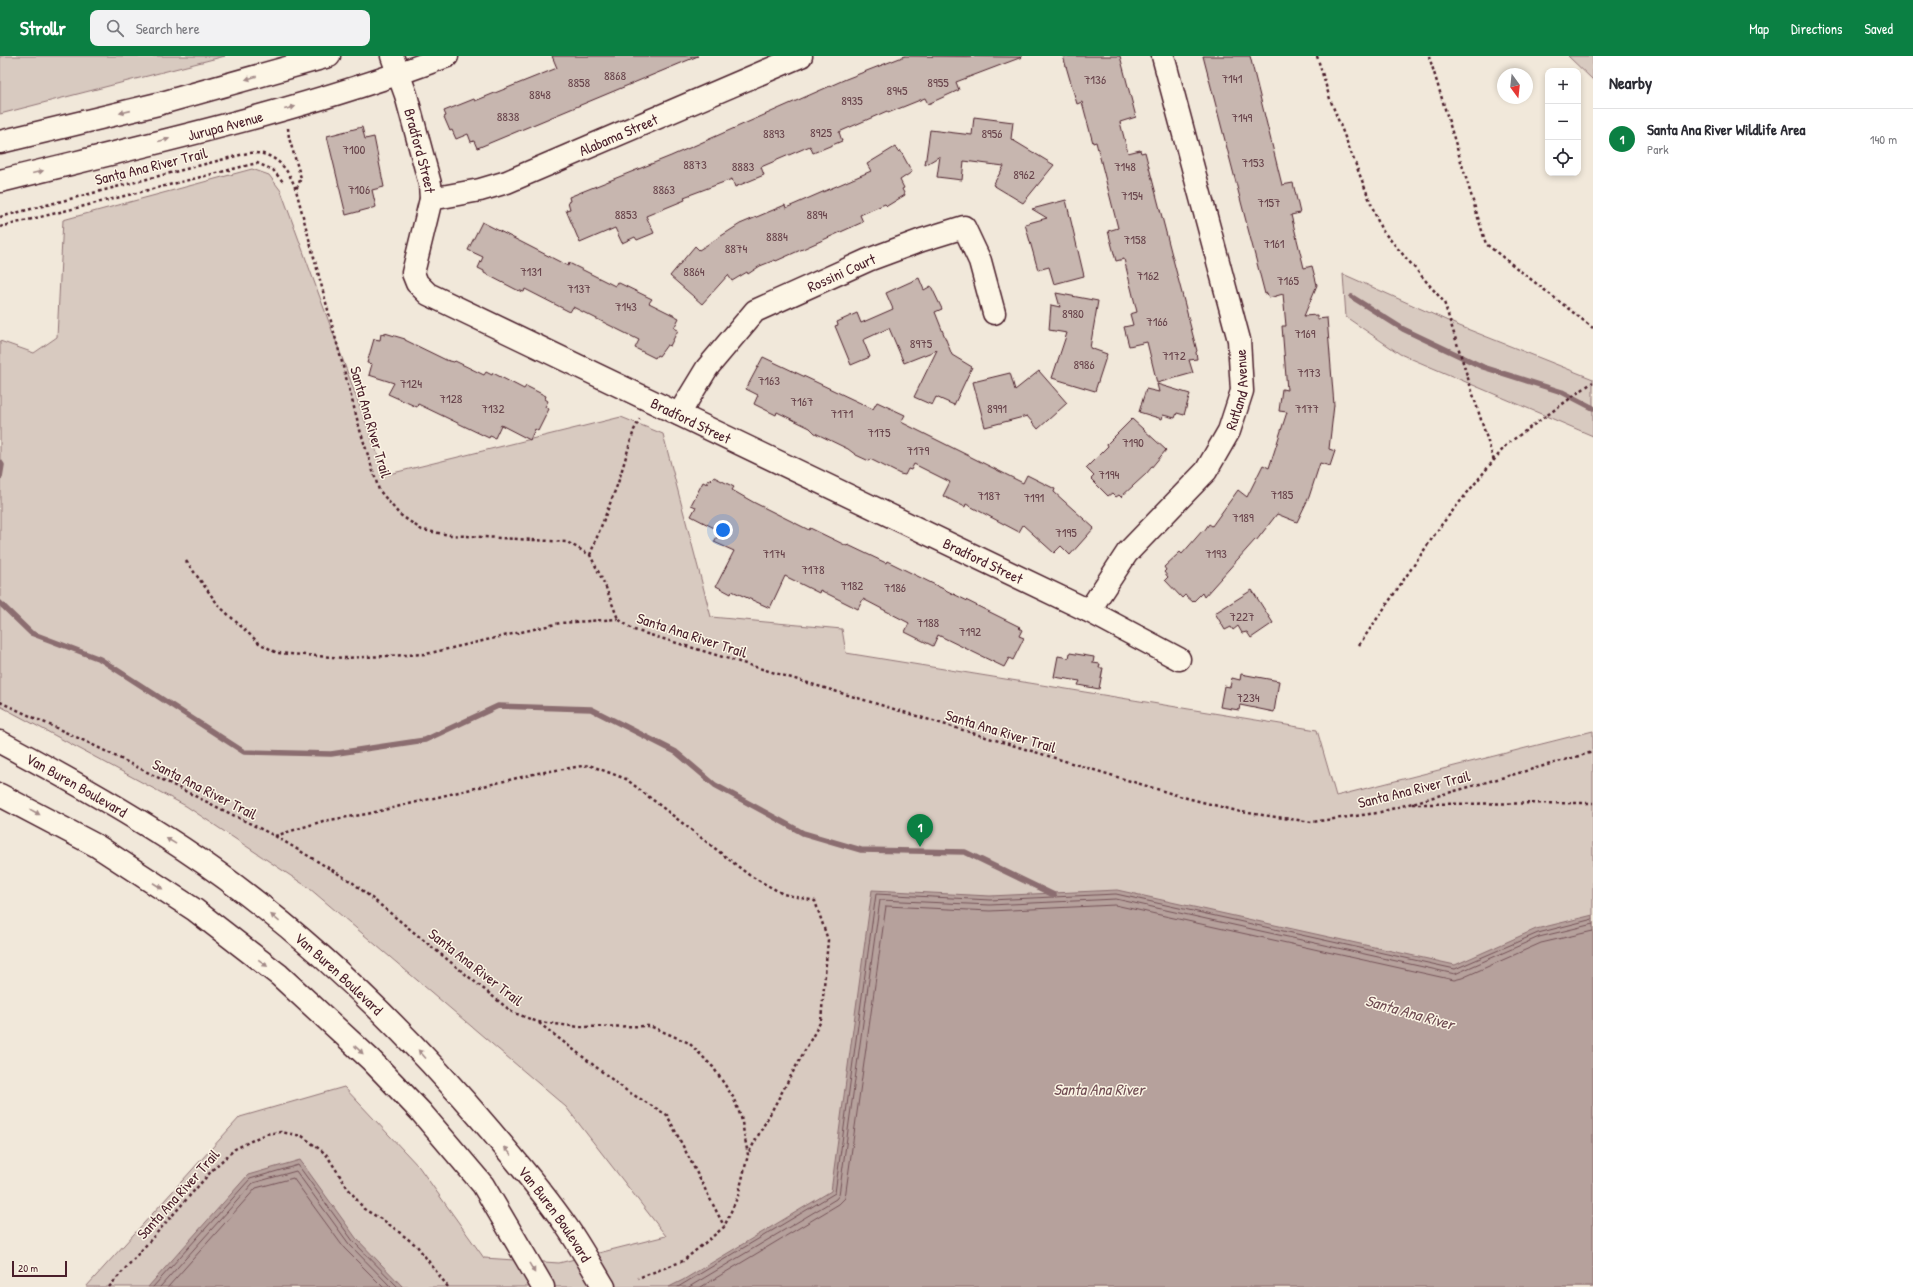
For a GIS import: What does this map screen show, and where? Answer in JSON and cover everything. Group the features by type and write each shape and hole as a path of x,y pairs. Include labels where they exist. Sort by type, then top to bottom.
{"street":[{"path":"0,142 158,104 329,56"},
{"name":"Jurupa Avenue","path":"0,181 288,109 395,65 446,56"},
{"name":"Alabama Street","path":"431,198 480,190 507,182 801,56"},
{"name":"Rutland Avenue","path":"1089,611 1127,553 1206,471 1229,431 1242,391 1238,340 1164,56"},
{"name":"Bradford Street","path":"395,65 430,184 431,198 413,273 417,283 428,294 1089,611 1179,659"},
{"name":"Rossini Court","path":"680,414 707,368 755,311 868,260 922,240 964,227 980,261 994,313"},
{"name":"Van Buren Boulevard","path":"0,742 86,788 183,849 261,906 346,978 407,1038 525,1171 567,1226 604,1287"},
{"path":"0,795 97,846 196,910 279,975 371,1060 421,1112 483,1185 543,1287"}],"path":[{"path":"1317,56 1330,99 1381,229 1444,302 1494,461"},
{"path":"1429,56 1486,244 1593,328"},
{"path":"288,109 289,138 301,178 296,190"},
{"name":"Santa Ana River Trail","path":"0,217 248,153 269,155 280,162 287,170 296,190 360,430 379,490 399,514 422,530 450,535 568,542 590,555 605,585 618,619 634,630 654,637 1168,792 1241,812 1312,822 1376,813 1593,752"},
{"path":"0,227 257,163 273,170 284,183"},
{"path":"1359,645 1442,524 1508,444 1593,382"},
{"path":"590,555 618,483 634,430 650,400"},
{"path":"186,561 219,606 258,643 277,653 345,658 426,654 560,623 618,619"},
{"name":"Santa Ana River Trail","path":"0,702 91,744 275,836 352,882 512,1012 538,1022 580,1027 650,1026 689,1043 713,1067 733,1097 741,1117 748,1155 738,1196 724,1227 684,1261 638,1278"},
{"path":"275,836 323,821 367,814 538,773 589,765 626,779 749,875 783,894 815,901 828,940 820,1021 748,1155"},
{"path":"1408,804 1593,803"},
{"path":"538,1022 627,1091 667,1115 724,1227"},
{"name":"Santa Ana River Trail","path":"109,1287 215,1167 235,1149 265,1134 281,1132 302,1136 326,1154 347,1187 364,1209 386,1222 417,1246 448,1287"}],"shaded area":[{"path":"0,56 225,56 0,114"},
{"path":"1568,56 1593,56 1593,80 1581,68"},
{"path":"252,169 269,175 281,191 385,475 621,417 663,434 711,617 842,629 846,653 1317,730 1336,796 1593,731 1593,1287 86,1287 240,1117 344,1087 419,1167 484,1258 559,1263 666,1236 566,1107 309,888 186,806 0,706 0,341 34,353 57,337 63,220"},
{"path":"1343,274 1457,325 1593,379 1593,436 1400,354 1346,317"}],"water":[{"name":"Santa Ana River","path":"872,890 990,896 1117,890 1455,965 1536,929 1593,915 1593,1287 669,1287 831,1191"},
{"path":"300,1160 356,1238 403,1287 148,1287 248,1175"}],"building":[{"path":"552,56 698,56 480,147 477,148 474,141 471,142 468,134 456,139 452,130 450,131 444,117 446,116 444,111 474,99 475,101 557,68"},
{"path":"905,56 1022,57 956,82 959,90 928,104 925,98 888,113 887,111 839,132 842,141 813,153 810,146 761,167 764,175 735,187 732,179 684,197 685,200 646,216 654,233 637,240 635,237 622,243 615,228 580,243 566,210 570,209 568,202 570,201 569,197 671,156 846,79"},
{"path":"1063,56 1120,56 1136,117 1120,122 1128,153 1140,150 1141,153 1145,152 1197,351 1197,359 1189,360 1193,373 1157,383 1147,342 1129,346 1124,327 1133,325 1130,314 1137,312 1124,259 1116,261 1108,231 1118,228 1096,142 1093,143 1082,102 1077,104"},
{"path":"1203,56 1250,56 1282,185 1293,183 1300,213 1291,215 1304,268 1312,266 1317,285 1304,316 1317,315 1317,319 1327,318 1334,405 1329,449 1335,451 1330,466 1320,463 1309,497 1297,522 1277,514 1256,541 1255,540 1204,597 1202,593 1193,602 1185,595 1182,598 1165,580 1168,577 1164,572 1166,570 1164,567 1180,552 1182,554 1209,524 1212,526 1238,490 1247,497 1263,465 1269,468 1287,412 1279,411 1282,389 1287,390 1282,326 1286,326 1283,294 1269,298 1267,293 1265,294"},
{"path":"974,117 1013,122 1011,139 1054,165 1023,203 993,185 1004,166 964,161 962,180 937,177 940,156 925,165 930,130 972,135"},
{"path":"362,127 365,139 374,137 384,187 372,190 376,207 346,215 327,136"},
{"path":"895,147 898,152 900,150 912,172 900,180 904,188 902,189 905,195 887,206 885,204 860,215 863,222 776,261 775,260 760,266 748,274 747,272 732,281 728,275 702,304 670,276 695,246 699,250 740,224 785,205 786,208 871,171 867,164"},
{"path":"1066,200 1084,276 1054,284 1049,267 1038,270 1025,224 1047,218 1032,209"},
{"path":"482,222 568,266 569,263 615,286 617,282 652,299 649,303 679,318 674,328 678,330 670,346 667,345 659,356 657,355 655,358 635,348 639,340 573,307 570,312 525,289 524,292 517,290 484,273 484,271 478,268 483,257 468,250"},
{"path":"919,278 924,290 931,286 942,309 935,312 952,355 972,367 954,405 936,397 932,405 914,397 937,350 904,363 889,328 863,340 870,357 851,365 835,326 838,325 837,322 857,313 861,323 893,309 886,293"},
{"path":"1056,293 1098,301 1090,348 1107,354 1095,391 1052,378 1067,333 1049,330 1051,305 1060,307"},
{"path":"385,333 405,339 446,360 455,361 484,375 486,372 492,375 493,373 524,389 526,386 546,396 545,399 548,401 545,407 549,409 538,431 535,429 530,440 501,425 495,438 490,436 489,438 418,404 417,407 388,394 394,383 369,375 372,364 367,363 374,339 380,340 381,334 385,335"},
{"path":"763,357 873,409 877,402 905,415 901,422 1023,483 1027,475 1055,489 1054,492 1094,528 1070,555 1061,546 1054,553 1023,525 1019,532 966,504 965,507 943,496 950,482 914,464 911,470 908,469 905,475 900,474 870,459 869,461 856,455 848,449 815,433 810,428 777,412 776,415 754,404 758,395 746,389"},
{"path":"1039,371 1067,403 1038,429 1027,416 985,427 973,382 1010,373 1015,390"},
{"path":"1157,384 1190,394 1184,415 1177,413 1175,418 1163,415 1162,419 1139,412 1146,389 1159,392"},
{"path":"1132,419 1166,450 1146,474 1121,497 1119,495 1116,497 1112,493 1108,496 1091,479 1094,476 1086,468"},
{"path":"714,477 734,487 732,490 753,502 809,530 810,528 886,563 887,561 1020,627 1019,628 1022,630 1019,636 1024,638 1013,660 1009,658 1004,667 938,635 933,646 905,632 909,623 863,599 858,609 820,590 819,593 785,576 770,608 732,591 731,594 716,586 734,551 714,542 720,531 691,516 696,507 691,505 703,482 707,484 710,478 712,480"},
{"path":"1252,590 1273,623 1251,638 1247,632 1242,633 1238,626 1233,630 1231,627 1225,630 1215,613"},
{"path":"1070,653 1094,657 1093,663 1100,664 1099,668 1103,668 1099,689 1078,685 1080,681 1054,677 1058,656 1069,658"},
{"path":"1241,674 1279,681 1274,712 1240,705 1239,710 1220,707 1224,686 1230,687 1232,678 1240,680"}],"waterway":[{"path":"1352,297 1403,329 1483,367 1562,392 1593,408"},
{"path":"0,462 2,465 0,477"},
{"path":"0,603 31,633 100,659 244,752 331,754 425,740 498,706 591,709 676,752 715,785 803,833 861,850 965,852 1054,895"}],"place":[{"name":"Santa Ana River Wildlife Area","path":"920,847"}]}
